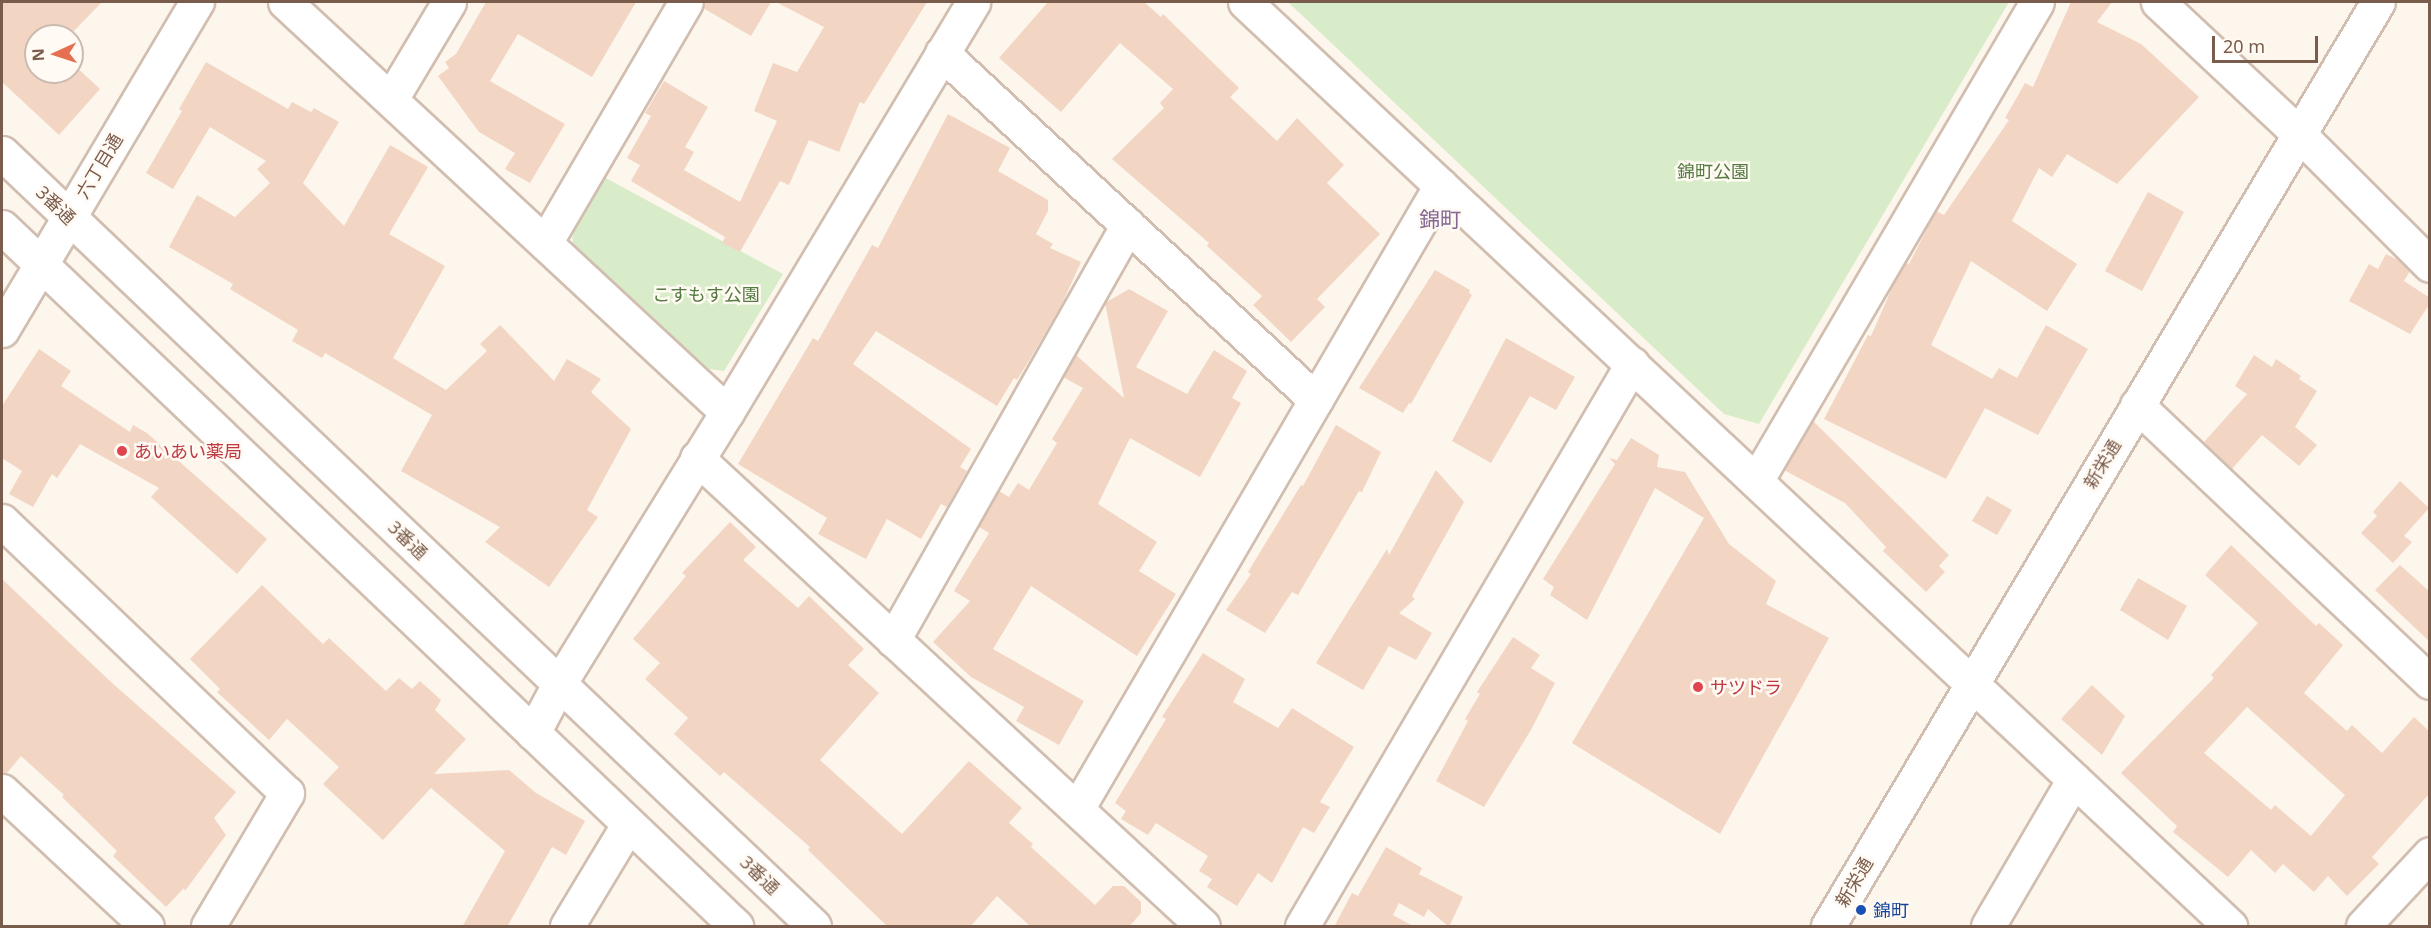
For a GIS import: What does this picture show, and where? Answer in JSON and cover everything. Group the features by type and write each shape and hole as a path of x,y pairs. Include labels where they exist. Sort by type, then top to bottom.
{"street":[{"name":"六丁目通","path":"2,330 197,2"},
{"path":"285,2 727,412"},
{"path":"391,99 449,2"},
{"path":"545,243 686,2"},
{"path":"532,733 559,684 727,412 973,2"},
{"path":"1245,2 2074,779 2217,922"},
{"path":"1756,481 2037,2"},
{"path":"2157,2 2299,134 2430,266"},
{"name":"新栄通","path":"1828,927 2378,2"},
{"path":"942,53 1316,400"},
{"name":"3番通","path":"2,153 814,927"},
{"path":"1077,809 1441,185"},
{"path":"893,640 1128,225"},
{"path":"2,227 736,927"},
{"path":"1302,927 1632,364"},
{"path":"2137,405 2430,682"},
{"path":"697,458 1203,927"},
{"path":"2,521 287,793 208,927"},
{"path":"1988,927 2074,779"},
{"path":"2,792 147,927"},
{"path":"567,927 628,825"},
{"path":"2363,927 2430,854"}],"green space":[{"name":"錦町公園","path":"1288,2 2009,2 1759,424 1724,414"},
{"name":"こすもす公園","path":"602,176 783,274 724,371 709,369 573,248 572,227"}],"building":[{"path":"2,2 102,2 81,24 24,24 24,84 84,84 84,74 100,89 59,135 2,82"},
{"path":"486,2 636,2 592,77 518,34 490,81 565,124 530,183 505,169 515,153 479,132 438,76 449,68 445,62 456,54"},
{"path":"705,2 771,2 751,36 703,8"},
{"path":"776,2 927,2 864,104 860,102 839,152 809,140 789,185 780,181 740,252 722,243 725,237 631,181 640,165 627,158 651,116 645,113 664,81 708,107 685,147 694,152 684,170 740,202 777,121 754,111 773,63 797,72 824,27"},
{"path":"1048,2 1144,2 1161,17 1163,14 1239,88 1230,97 1277,141 1297,118 1344,165 1327,183 1380,234 1317,299 1325,307 1291,342 1253,305 1262,296 1207,246 1209,243 1112,159 1164,108 1160,103 1173,89 1120,43 1061,112 999,58"},
{"path":"2071,2 2112,2 2097,22 2141,44 2199,97 2117,184 2067,154 2052,177 2039,168 2012,221 2077,264 2047,311 1971,261 1931,345 1992,379 1999,368 2017,378 2046,325 2088,349 2038,435 1985,408 1946,479 1824,419 1868,335 1871,336 1896,279 1906,263 1909,264 1936,211 1944,215 2009,120 2005,118 2025,83 2033,87"},
{"path":"206,62 288,109 292,102 311,112 314,108 339,122 303,183 344,226 390,145 428,167 389,234 445,266 393,358 446,390 487,351 480,344 500,325 554,381 567,359 601,379 591,392 631,429 587,510 598,517 549,587 485,542 500,527 401,471 432,415 325,353 322,358 292,341 298,330 230,289 233,284 169,247 197,195 235,217 270,183 257,169 266,161 210,127 173,189 146,173 182,111 179,109"},
{"path":"948,114 1010,148 998,171 1048,200 1048,211 1036,234 1053,244 1050,248 1081,262 1062,304 1030,359 1017,380 1014,378 997,406 876,331 853,364 971,449 960,467 967,471 947,507 941,504 921,539 887,519 866,559 818,534 827,518 738,464 813,338 818,341 872,245 878,248"},
{"path":"2148,192 2184,212 2142,291 2105,271"},
{"path":"2386,254 2400,261 2410,271 2404,281 2430,298 2430,303 2410,334 2349,301 2369,264 2378,269"},
{"path":"1435,270 1470,290 1469,293 1472,295 1411,404 1409,403 1403,413 1359,388"},
{"path":"1129,289 1168,311 1136,367 1187,394 1214,350 1247,371 1232,398 1241,403 1200,477 1130,438 1098,504 1157,542 1139,571 1176,594 1137,656 1031,586 993,649 1084,701 1059,745 1016,721 1024,707 971,677 933,642 970,601 954,591 989,533 979,527 999,491 1009,497 1018,483 1029,490 1057,443 1052,439 1083,388 1063,377 1076,355 1124,398 1105,303"},
{"path":"1506,338 1575,377 1556,410 1530,396 1491,463 1452,441"},
{"path":"39,349 71,371 61,386 130,432 133,425 147,433 267,539 237,574 151,497 159,488 80,444 57,478 52,474 33,507 9,494 22,471 2,458 2,406"},
{"path":"2254,355 2272,367 2276,359 2301,376 2299,379 2317,391 2295,427 2317,445 2299,466 2262,435 2232,469 2204,442 2247,394 2235,386"},
{"path":"1813,421 1949,555 1939,566 1945,572 1926,592 1883,551 1886,547 1845,503 1784,470"},
{"path":"1336,425 1381,452 1362,492 1359,491 1298,595 1292,592 1265,633 1226,610 1251,574 1248,572 1301,485 1303,486"},
{"path":"1631,438 1659,455 1657,467 1685,472 1729,544 1776,581 1766,604 1829,638 1720,834 1572,743 1704,518 1655,488 1587,620 1550,595 1554,587 1543,579 1615,464 1609,458 1617,460"},
{"path":"1436,470 1464,502 1412,596 1415,599 1399,613 1432,633 1416,660 1389,646 1363,690 1316,663 1387,549 1389,555"},
{"path":"2400,481 2429,508 2404,536 2412,542 2393,563 2361,533 2377,516 2373,512"},
{"path":"1987,496 2012,510 1997,535 1972,521"},
{"path":"730,522 756,547 743,560 798,608 809,596 864,649 848,665 879,693 820,760 902,834 969,761 1022,808 1009,823 1033,844 1031,847 1095,905 1113,886 1124,886 1141,902 1141,913 1129,927 1031,927 997,896 970,927 888,927 808,850 810,847 724,772 720,776 674,734 688,718 645,679 660,663 633,639 686,576 682,573"},
{"path":"2231,545 2316,626 2319,623 2343,645 2304,693 2347,731 2352,725 2382,753 2414,717 2430,732 2430,793 2372,857 2379,864 2347,896 2328,876 2314,892 2283,864 2275,873 2251,850 2228,877 2173,832 2177,826 2121,773 2214,678 2211,675 2258,623 2205,575","holes":["2247,707 2345,795 2311,836 2275,805 2271,810 2204,753"]},
{"path":"2400,565 2430,592 2430,642 2375,590"},
{"path":"2138,578 2187,606 2168,640 2120,610"},
{"path":"2,579 111,682 236,792 214,818 226,835 185,891 184,888 166,907 113,856 117,851 62,797 64,795 21,756 7,773 2,773"},
{"path":"262,585 323,644 329,638 386,691 399,678 412,689 420,681 441,700 435,710 466,739 434,774 509,770 536,793 585,821 566,855 552,847 507,927 462,927 505,851 431,788 383,840 323,784 339,767 287,719 269,740 217,692 220,689 190,659"},
{"path":"1513,637 1540,655 1531,668 1555,683 1532,728 1484,807 1436,781 1468,721 1465,719 1480,694 1477,692"},
{"path":"1203,653 1245,679 1233,702 1278,728 1292,708 1354,747 1320,802 1330,807 1314,833 1303,827 1272,883 1258,873 1237,906 1207,887 1212,879 1199,871 1208,856 1156,823 1148,835 1121,819 1126,811 1115,803 1166,719 1162,717"},
{"path":"2092,685 2125,716 2102,755 2061,719"},
{"path":"1386,847 1422,868 1419,874 1463,897 1449,927 1428,909 1424,917 1399,903 1393,915 1415,927 1334,927 1352,893 1358,896"}],"place":[{"name":"あいあい薬局","path":"122,451"},
{"name":"サツドラ","path":"1698,687"},
{"name":"錦町","path":"1861,910"}],"district":[{"name":"錦町","path":"1440,219"}]}
